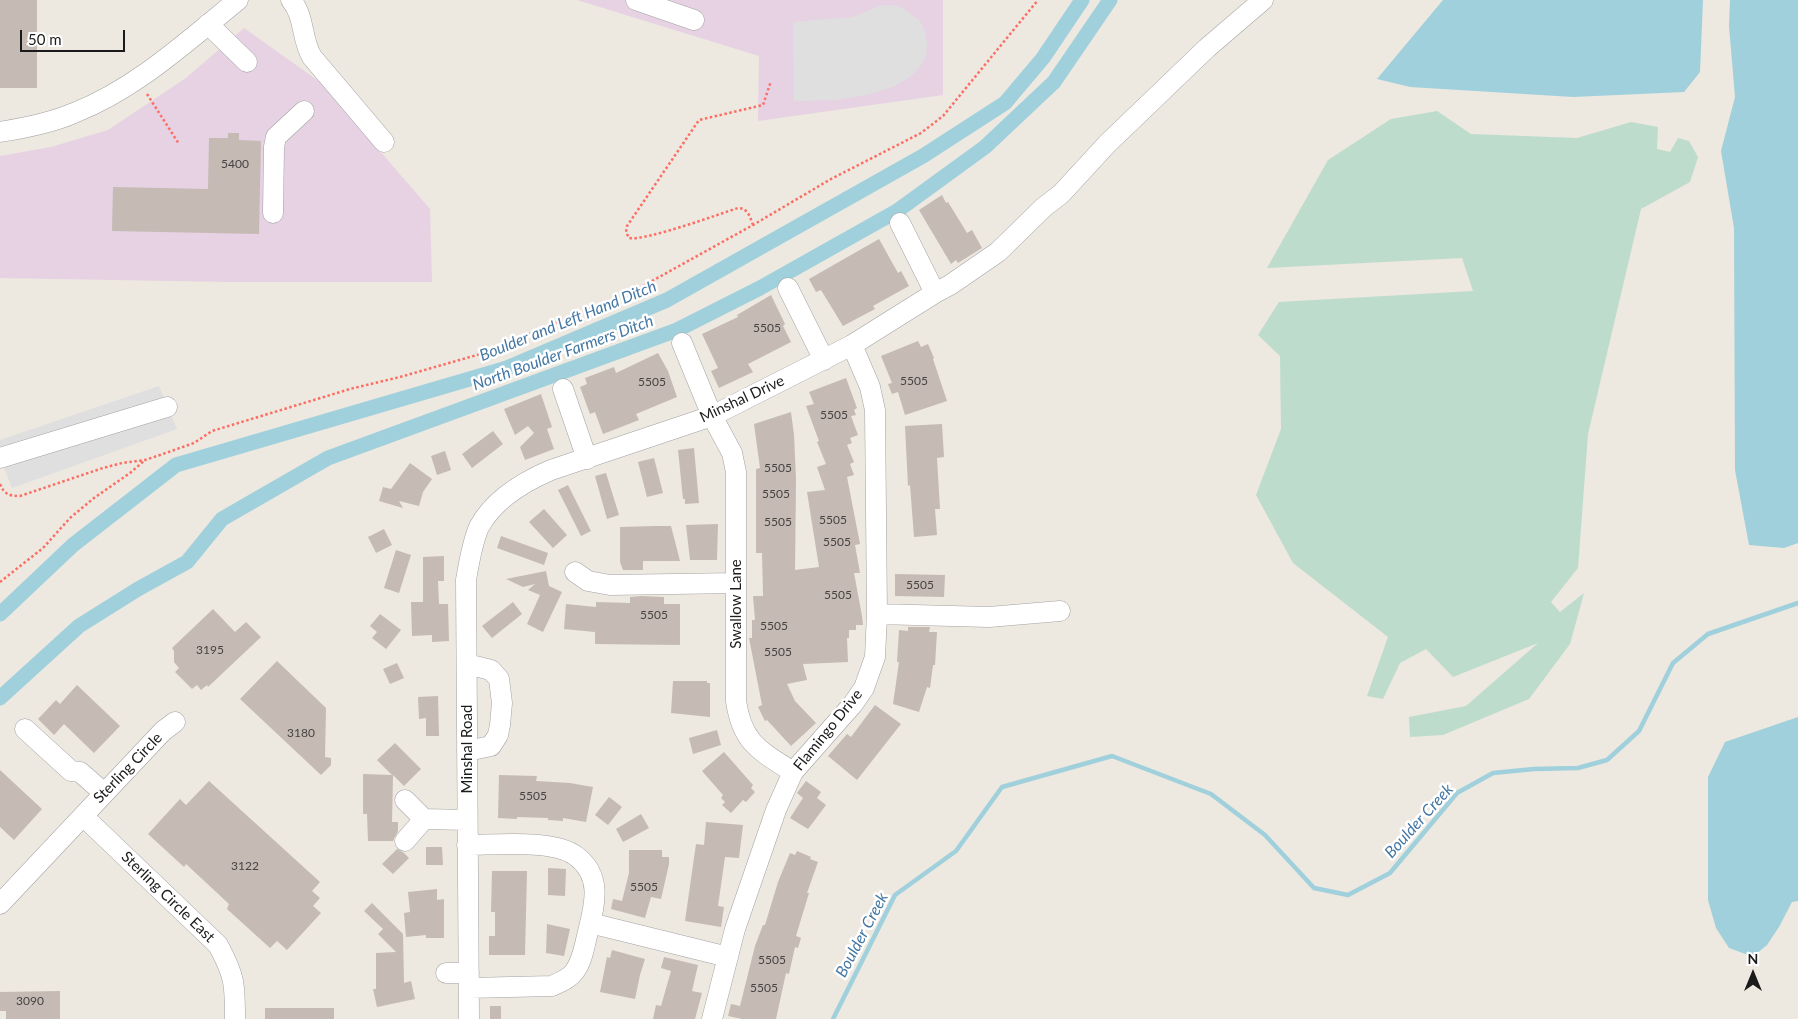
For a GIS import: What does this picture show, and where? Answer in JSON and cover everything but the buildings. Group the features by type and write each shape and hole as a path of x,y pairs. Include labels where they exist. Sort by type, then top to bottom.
{"street":[{"path":"0,132 36,126 72,114 118,93 149,72 238,0"},
{"path":"292,0 297,6 306,46 312,56 384,142"},
{"path":"636,0 694,20"},
{"name":"Minshal Drive","path":"472,524 491,511 526,481 551,470 712,416 852,345 935,292 950,285 998,252 1044,207 1061,194 1107,144 1207,48 1263,0"},
{"path":"208,24 247,62"},
{"path":"273,213 274,147 276,137 304,111"},
{"path":"900,223 935,292"},
{"path":"788,288 824,360"},
{"name":"Swallow Lane","path":"682,343 712,416 732,453 736,472 736,701 738,713 744,731 758,750 793,772"},
{"name":"Flamingo Drive","path":"712,1019 735,930 776,810 793,772 853,704 864,688 875,657 877,614 875,410 870,387 852,345"},
{"path":"563,389 588,459"},
{"path":"0,458 167,407"},
{"name":"Minshal Road","path":"469,1019 466,580 470,557 472,524"},
{"path":"575,572 588,581 610,585 736,583"},
{"path":"877,614 989,617 1060,611"},
{"path":"466,664 491,670 498,679 502,703 498,735 491,746 467,751"},
{"name":"Sterling Circle","path":"0,904 163,731 175,722"},
{"path":"25,729 71,771 80,772 104,793"},
{"path":"406,800 424,819 467,820"},
{"name":"Sterling Circle East","path":"83,816 218,945 230,968 234,982 235,1019"},
{"path":"405,841 424,819"},
{"path":"446,973 469,980 552,986 571,983 574,972 581,961 596,896 593,881 588,870 589,859 576,856 563,848 548,845 467,845"},
{"path":"590,923 728,957"}],"path":[{"path":"0,484 3,492 10,496 20,496 103,468 145,460 194,443 212,431 350,389 464,359 643,286 831,179 921,133 949,108 1038,0"},
{"path":"753,225 747,210 738,208 694,223 643,237 629,238 626,232 627,226 699,120 763,105 771,81"},
{"path":"147,94 179,144"},
{"path":"0,582 43,548 70,518 145,460"}],"shaded area":[{"path":"577,0 943,0 943,95 758,121 759,56"},
{"path":"882,5 893,5 904,9 920,21 925,32 927,44 926,56 920,67 911,76 895,86 871,94 835,100 794,101 793,22 853,17"},
{"path":"244,28 320,82 430,209 432,282 228,282 0,278 0,156 51,147 108,130 186,78"},
{"path":"159,386 177,429 12,488 0,457 0,440"}],"green space":[{"path":"1437,111 1471,134 1577,138 1631,122 1658,127 1657,149 1670,152 1678,138 1689,141 1698,157 1690,182 1641,209 1588,434 1578,568 1551,602 1560,612 1584,593 1570,644 1529,699 1443,735 1410,737 1409,717 1466,706 1538,643 1453,677 1426,649 1400,663 1383,699 1367,696 1388,637 1293,563 1256,495 1281,429 1280,356 1258,335 1279,302 1473,291 1462,258 1267,268 1328,160 1391,119"}],"water":[{"path":"1443,0 1703,0 1700,72 1684,92 1573,97 1410,87 1377,79"},
{"path":"1730,0 1798,0 1798,543 1784,548 1749,545 1735,470 1734,228 1721,151 1735,97 1729,26"},
{"path":"1798,717 1798,901 1792,902 1767,945 1756,954 1748,955 1729,948 1716,928 1708,900 1708,777 1725,742"}],"waterway":[{"name":"Boulder and Left Hand Ditch","path":"0,614 73,545 176,465 507,368 667,300 923,156 1005,103 1043,58 1082,0"},
{"name":"North Boulder Farmers Ditch","path":"0,698 79,626 138,589 187,562 222,519 328,458 677,330 760,288 897,211 985,147 1054,82 1110,0"},
{"name":"Boulder Creek","path":"833,1019 895,895 956,851 1002,787 1112,756 1211,794 1265,835 1314,888 1348,895 1390,873 1457,793 1493,773 1534,769 1578,768 1607,760 1639,731 1673,663 1708,634 1798,603"}]}
